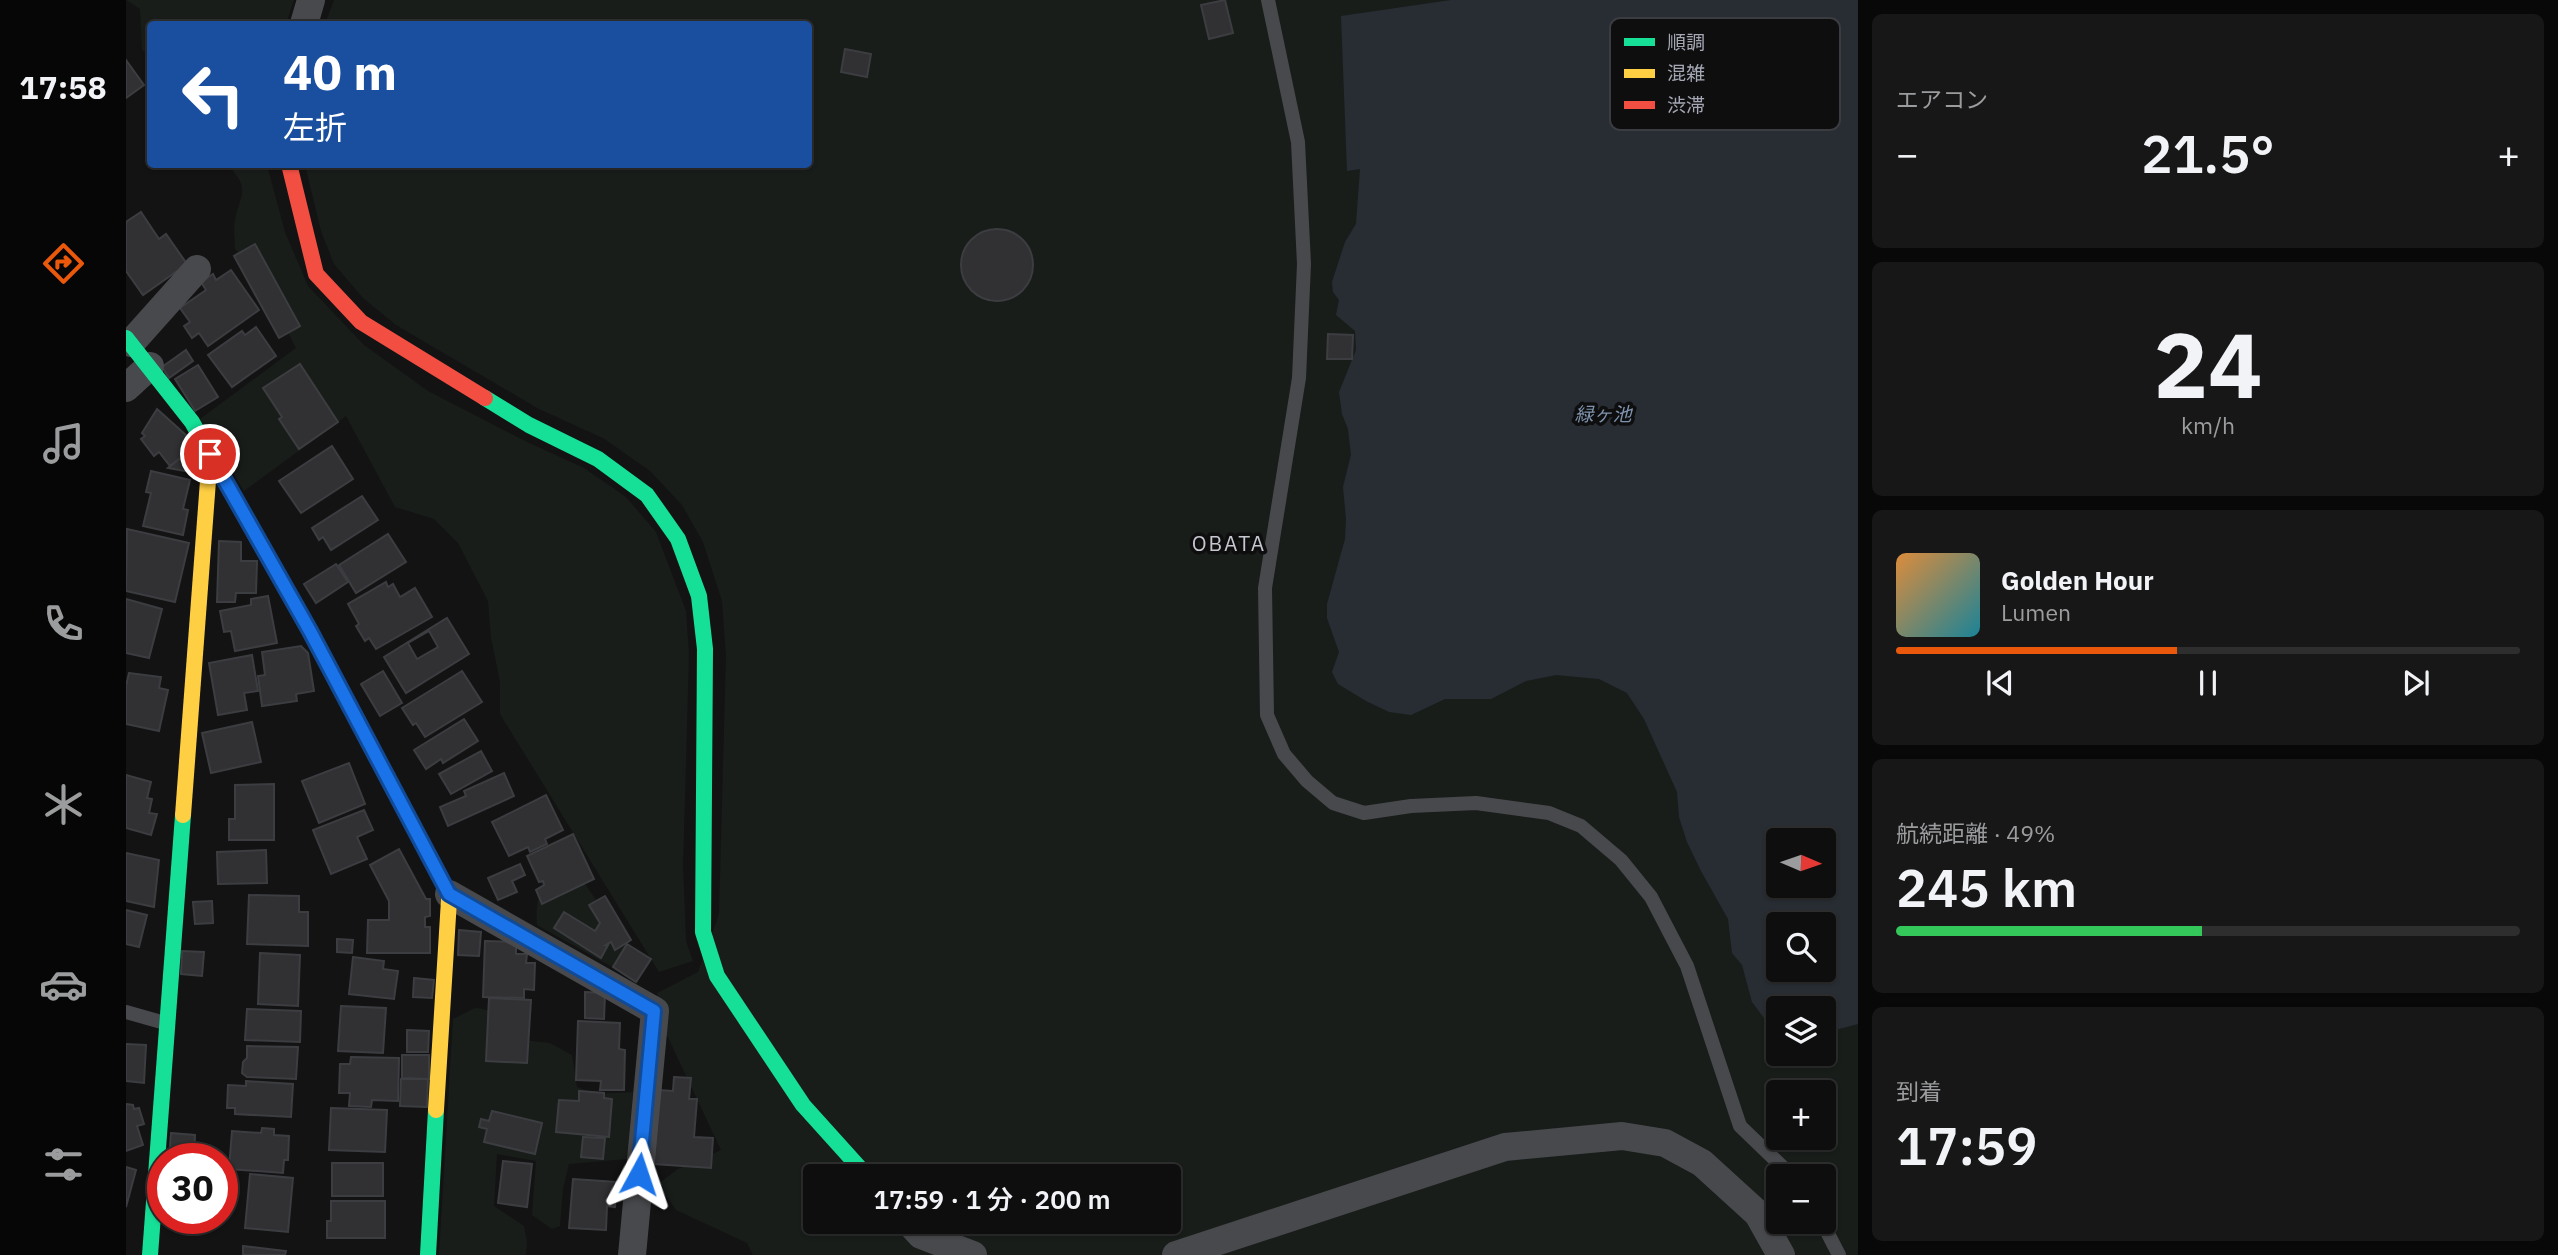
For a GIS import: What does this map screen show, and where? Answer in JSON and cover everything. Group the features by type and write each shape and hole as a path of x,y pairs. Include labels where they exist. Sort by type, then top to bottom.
{"street":[{"path":"305,21 311,0"},
{"path":"290,168 316,274 361,322 529,425 598,459 647,495 678,539 699,596 705,649 702,932 717,976 803,1105 856,1164"},
{"path":"197,269 128,340 192,422 310,631 449,894 428,1255"},
{"path":"126,388 150,366"},
{"path":"150,1255 210,454"},
{"path":"449,894 654,1011 632,1255"},
{"path":"1176,1255 1505,1147 1622,1136 1665,1143 1702,1163 1758,1214 1781,1255"},
{"path":"920,1234 973,1255"}],"lane":[{"path":"1268,0 1298,142 1304,264 1299,378 1265,589 1267,715 1284,754 1307,781 1333,803 1363,813 1411,806 1476,803 1549,813 1581,826 1621,860 1651,897 1687,966 1740,1126 1780,1164"},
{"path":"126,1012 167,1024"},
{"path":"1828,1234 1839,1255"}],"shaded area":[{"path":"126,0 294,0 287,21 147,21 147,53 142,50 140,9"},
{"path":"334,0 1858,0 1858,1255 753,1255 747,1243 676,1210 658,1184 678,1169 721,1150 664,1029 657,993 698,972 719,914 726,656 722,601 703,542 682,505 650,471 603,438 539,409 396,325 363,298 334,264 321,231 306,168 812,168 812,21 326,21"},
{"path":"230,168 268,168 285,232 308,286 364,345 428,391 584,468 626,497 656,532 686,611 689,653 683,865 686,941 693,961 659,972 500,714 500,682 491,638 488,601 458,543 434,519 395,507 346,416 244,491 200,419 296,348 255,270 235,249 234,223 242,191 240,180"},
{"path":"563,852 643,968 641,975 630,977 537,925 537,904 542,886"},
{"path":"475,1008 496,1015 523,1040 550,1043 572,1055 577,1087 596,1094 633,1092 627,1159 569,1164 563,1189 560,1226 552,1229 532,1215 536,1161 497,1154 494,1206 524,1226 526,1255 439,1255 453,1019"}],"water":[{"name":"緑ヶ池","path":"1451,0 1858,0 1858,1024 1836,1030 1836,996 1766,996 1766,1019 1752,1002 1742,965 1732,953 1728,919 1687,842 1679,817 1677,792 1644,719 1627,693 1599,679 1556,675 1526,681 1491,699 1445,699 1411,715 1389,712 1338,684 1332,672 1339,652 1327,618 1327,604 1345,539 1343,487 1351,455 1339,392 1356,350 1355,331 1336,315 1339,300 1333,292 1332,282 1345,242 1356,224 1360,169 1347,171 1341,16"}],"building":[{"path":"1225,0 1233,33 1209,39 1201,5"},
{"path":"845,49 871,54 867,77 841,72"},
{"path":"126,60 144,85 126,98"},
{"path":"141,212 159,239 166,234 187,264 143,295 126,271 126,222"},
{"path":"997,229 1017,235 1027,245 1033,265 1027,285 1017,295 997,301 977,295 967,285 961,265 967,245 977,235"},
{"path":"255,244 300,326 279,338 234,256"},
{"path":"231,270 259,310 208,346 199,333 192,338 184,326 190,322 180,308 206,290 201,282 213,274 216,280"},
{"path":"256,327 276,356 232,387 208,355 242,331 245,335"},
{"path":"1328,334 1353,335 1352,359 1327,359"},
{"path":"186,350 193,361 169,378 162,367"},
{"path":"300,364 338,422 299,449 263,388"},
{"path":"198,365 218,397 195,411 175,379"},
{"path":"157,409 197,445 170,466 159,452 154,456 141,439 145,436 142,433"},
{"path":"332,446 353,479 301,513 279,481"},
{"path":"188,452 200,474 168,468"},
{"path":"151,471 190,480 183,509 188,510 183,535 143,526 151,493 146,492"},
{"path":"362,496 378,520 331,550 323,537 319,540 312,528"},
{"path":"127,529 189,543 175,602 126,591"},
{"path":"388,534 406,562 356,593 339,565"},
{"path":"219,541 241,542 241,561 257,561 256,593 236,593 235,602 217,602"},
{"path":"336,564 348,582 316,603 304,584"},
{"path":"386,582 388,587 393,584 400,597 415,588 432,617 376,649 369,638 365,641 348,604"},
{"path":"268,596 277,643 235,651 231,631 224,632 220,611 251,605 251,599"},
{"path":"126,599 162,609 149,658 126,653"},
{"path":"447,618 469,654 406,693 384,657","holes":["429,631 438,647 417,659 408,643"]},
{"path":"301,646 308,653 314,691 296,694 297,701 262,706 258,676 265,675 262,652"},
{"path":"252,655 258,691 244,693 247,710 218,715 209,663"},
{"path":"383,671 402,703 380,716 361,684"},
{"path":"462,671 482,702 425,737 402,708"},
{"path":"129,673 161,677 159,688 168,690 159,731 126,724 126,686"},
{"path":"464,719 478,741 443,763 441,759 426,769 414,750"},
{"path":"252,722 261,762 211,773 202,733"},
{"path":"481,751 492,771 451,794 439,774"},
{"path":"349,763 365,804 319,823 302,781"},
{"path":"504,773 514,796 448,826 440,807 466,796 464,791"},
{"path":"126,775 151,782 147,798 152,799 149,813 157,814 151,835 126,828"},
{"path":"274,784 274,840 229,840 229,819 235,819 235,785"},
{"path":"546,795 563,830 545,839 547,844 530,852 528,847 509,856 492,822"},
{"path":"364,810 373,830 357,837 367,859 331,874 313,830"},
{"path":"573,834 594,879 542,904 536,890 544,885 543,881 539,882 527,856"},
{"path":"399,849 426,899 430,899 430,916 425,917 425,927 430,927 430,953 367,953 368,920 389,920 389,901 370,865"},
{"path":"266,850 267,883 218,884 217,852"},
{"path":"126,853 159,860 154,907 126,901"},
{"path":"520,864 525,875 512,881 517,892 498,900 488,878"},
{"path":"249,895 299,896 299,912 308,912 308,946 247,944"},
{"path":"605,896 631,940 615,950 611,942 606,945 601,958 554,928 564,912 595,931 600,923 589,905"},
{"path":"212,901 213,923 195,924 193,902"},
{"path":"126,910 147,915 139,947 126,944"},
{"path":"459,930 481,932 479,956 458,955"},
{"path":"337,939 353,940 352,953 337,952"},
{"path":"485,941 516,942 516,954 527,954 526,963 535,963 534,990 524,989 524,998 483,997"},
{"path":"627,944 651,959 636,982 613,967"},
{"path":"182,951 204,952 202,976 181,974"},
{"path":"260,953 300,955 298,1006 258,1004"},
{"path":"353,957 384,961 383,969 398,971 394,999 349,994"},
{"path":"414,978 434,980 432,998 413,997"},
{"path":"585,992 605,993 604,1019 585,1018"},
{"path":"489,998 531,1000 527,1063 486,1061"},
{"path":"341,1006 386,1008 383,1053 338,1051"},
{"path":"247,1009 301,1011 300,1042 245,1040"},
{"path":"578,1021 620,1023 619,1049 625,1050 624,1090 600,1090 601,1081 576,1080"},
{"path":"407,1030 429,1031 428,1052 407,1052"},
{"path":"126,1044 146,1045 144,1083 126,1081"},
{"path":"247,1046 298,1047 296,1079 247,1077 242,1073 243,1062 247,1058"},
{"path":"402,1055 429,1055 429,1079 402,1078"},
{"path":"351,1057 399,1058 398,1101 372,1100 371,1107 349,1106 350,1093 339,1093 340,1064 350,1064"},
{"path":"674,1077 691,1078 689,1099 697,1099 694,1137 713,1138 711,1168 654,1164 659,1090 673,1091"},
{"path":"401,1079 428,1079 427,1107 400,1106"},
{"path":"246,1081 293,1084 291,1117 235,1114 235,1108 227,1108 228,1085 246,1086"},
{"path":"579,1091 604,1093 604,1098 612,1099 609,1137 556,1132 559,1100 579,1101"},
{"path":"126,1104 133,1105 134,1109 139,1108 144,1124 137,1126 143,1145 126,1151"},
{"path":"331,1108 387,1110 385,1152 329,1150"},
{"path":"492,1111 542,1123 535,1154 484,1142 487,1129 479,1127 481,1119 489,1121"},
{"path":"262,1128 274,1129 274,1135 289,1136 288,1160 284,1160 283,1173 238,1170 238,1143 231,1143 232,1131 261,1133"},
{"path":"171,1133 195,1135 195,1143 170,1143"},
{"path":"583,1137 605,1138 603,1159 581,1157"},
{"path":"503,1161 532,1164 527,1207 498,1203"},
{"path":"332,1163 383,1163 383,1196 332,1196"},
{"path":"126,1167 136,1170 126,1207"},
{"path":"250,1174 293,1178 288,1232 245,1228"},
{"path":"573,1179 616,1182 615,1207 607,1206 606,1230 569,1228"},
{"path":"331,1201 385,1201 385,1238 327,1238 327,1221 331,1221"},
{"path":"243,1246 286,1251 285,1255 243,1255"}],"traffic: fast":[{"path":"126,338 192,422 310,631 449,894 449,900"},
{"path":"485,398 529,425 598,459 647,495 678,539 699,596 705,649 703,932 717,976 803,1105 856,1164"},
{"path":"150,1255 183,815"},
{"path":"428,1255 436,1110"}],"traffic: slow":[{"path":"183,815 210,454"},
{"path":"436,1110 449,900"}],"traffic: jam":[{"path":"290,168 316,274 361,322 485,398"}],"district":[{"name":"OBATA","path":"1229,543"}],"route":[{"path":"210,454 310,631 449,894 654,1011 639,1174"}]}
